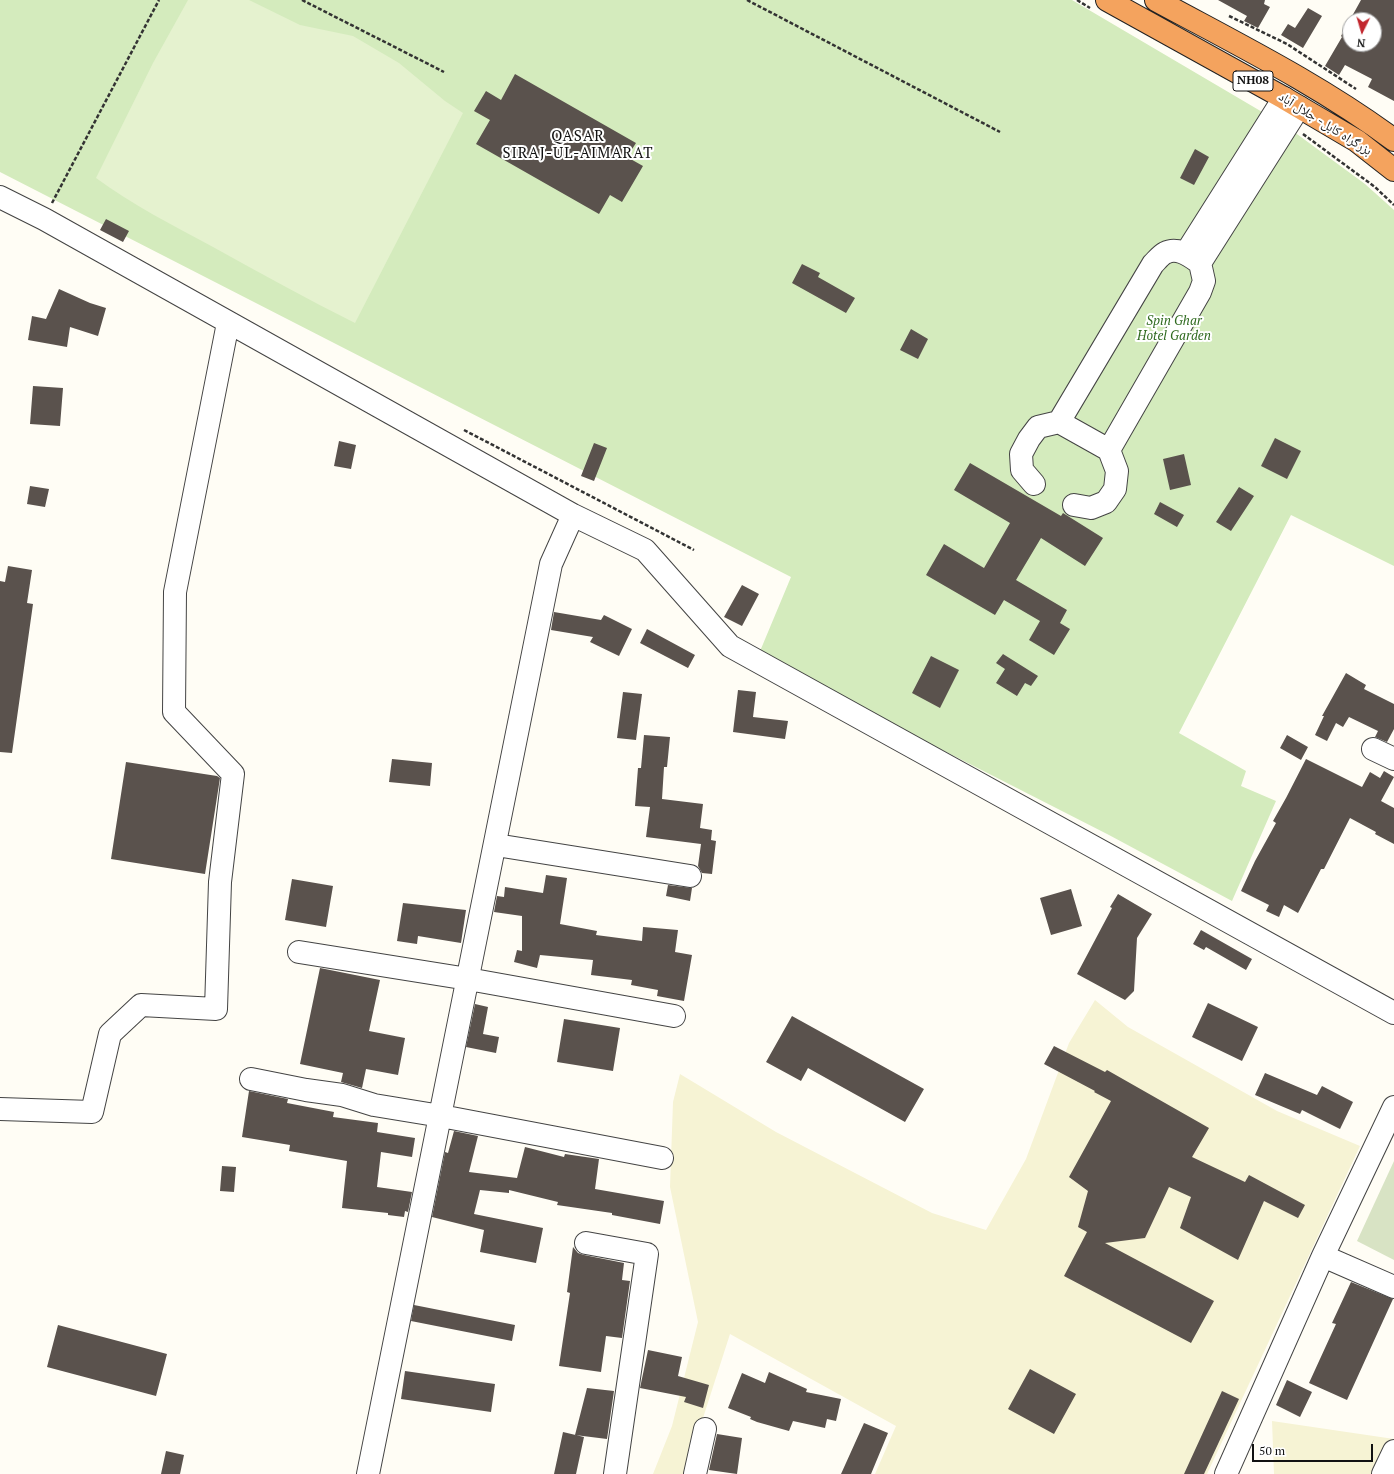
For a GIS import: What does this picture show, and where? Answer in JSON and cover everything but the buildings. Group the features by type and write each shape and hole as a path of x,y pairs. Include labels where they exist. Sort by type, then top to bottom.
{"highway":[{"name":"بزرگراه کابل- جلال آباد","path":"1156,0 1306,81 1367,120 1394,140"},
{"name":"بزرگراه کابل- جلال آباد","path":"1099,4 1290,109 1356,141 1394,170"}],"street":[{"path":"1193,258 1290,109"},
{"path":"0,197 44,219 574,515 645,550 730,646 1394,1013"},
{"path":"1059,422 1153,264 1165,252 1174,251 1193,258 1204,281 1200,292 1109,450"},
{"path":"0,1109 92,1112 110,1034 141,1005 216,1010 220,882 233,774 174,712 175,592 228,323"},
{"path":"1034,484 1022,470 1021,454 1029,439 1038,427 1059,422 1109,450 1117,471 1114,489 1106,502 1091,508 1074,505"},
{"path":"368,1474 414,1240 441,1116 496,845 551,564 574,515"},
{"path":"1373,749 1394,760"},
{"path":"496,845 690,876"},
{"path":"299,952 468,979 674,1016"},
{"path":"251,1079 306,1090 342,1095 374,1105 441,1116 662,1158"},
{"path":"1226,1474 1322,1256 1394,1107"},
{"path":"586,1243 647,1254 615,1474"},
{"path":"1322,1256 1394,1287"},
{"path":"695,1474 705,1429"},
{"path":"1383,1474 1394,1451"}],"path":[{"path":"44,219 159,0"},
{"path":"302,0 444,72"},
{"path":"747,0 1000,132"},
{"path":"1077,0 1099,4"},
{"path":"1290,109 1394,205"}],"shaded area":[{"path":"1095,1000 1128,1027 1277,1111 1360,1146 1207,1474 875,1474 896,1426 730,1334 685,1474 653,1474 672,1426 698,1322 670,1187 673,1102 680,1074 776,1132 932,1213 986,1230 1026,1159 1069,1043"},
{"path":"1272,1421 1394,1439 1394,1446 1380,1474 1274,1474"}],"green space":[{"name":"Spin Ghar Hotel Garden","path":"0,0 1072,0 1286,126 1365,184 1394,210 1394,566 1291,515 1179,733 1246,771 1241,786 1276,801 1232,901 1109,835 758,656 791,577 0,172"},
{"path":"188,0 249,0 300,25 353,36 399,63 445,101 463,113 355,323 319,305 153,214 109,188 96,178 153,63"},
{"path":"1394,1161 1394,1260 1357,1241"}],"district":[{"name":"QASAR SIRAJ-UL-AIMARAT","path":"578,146"}]}
